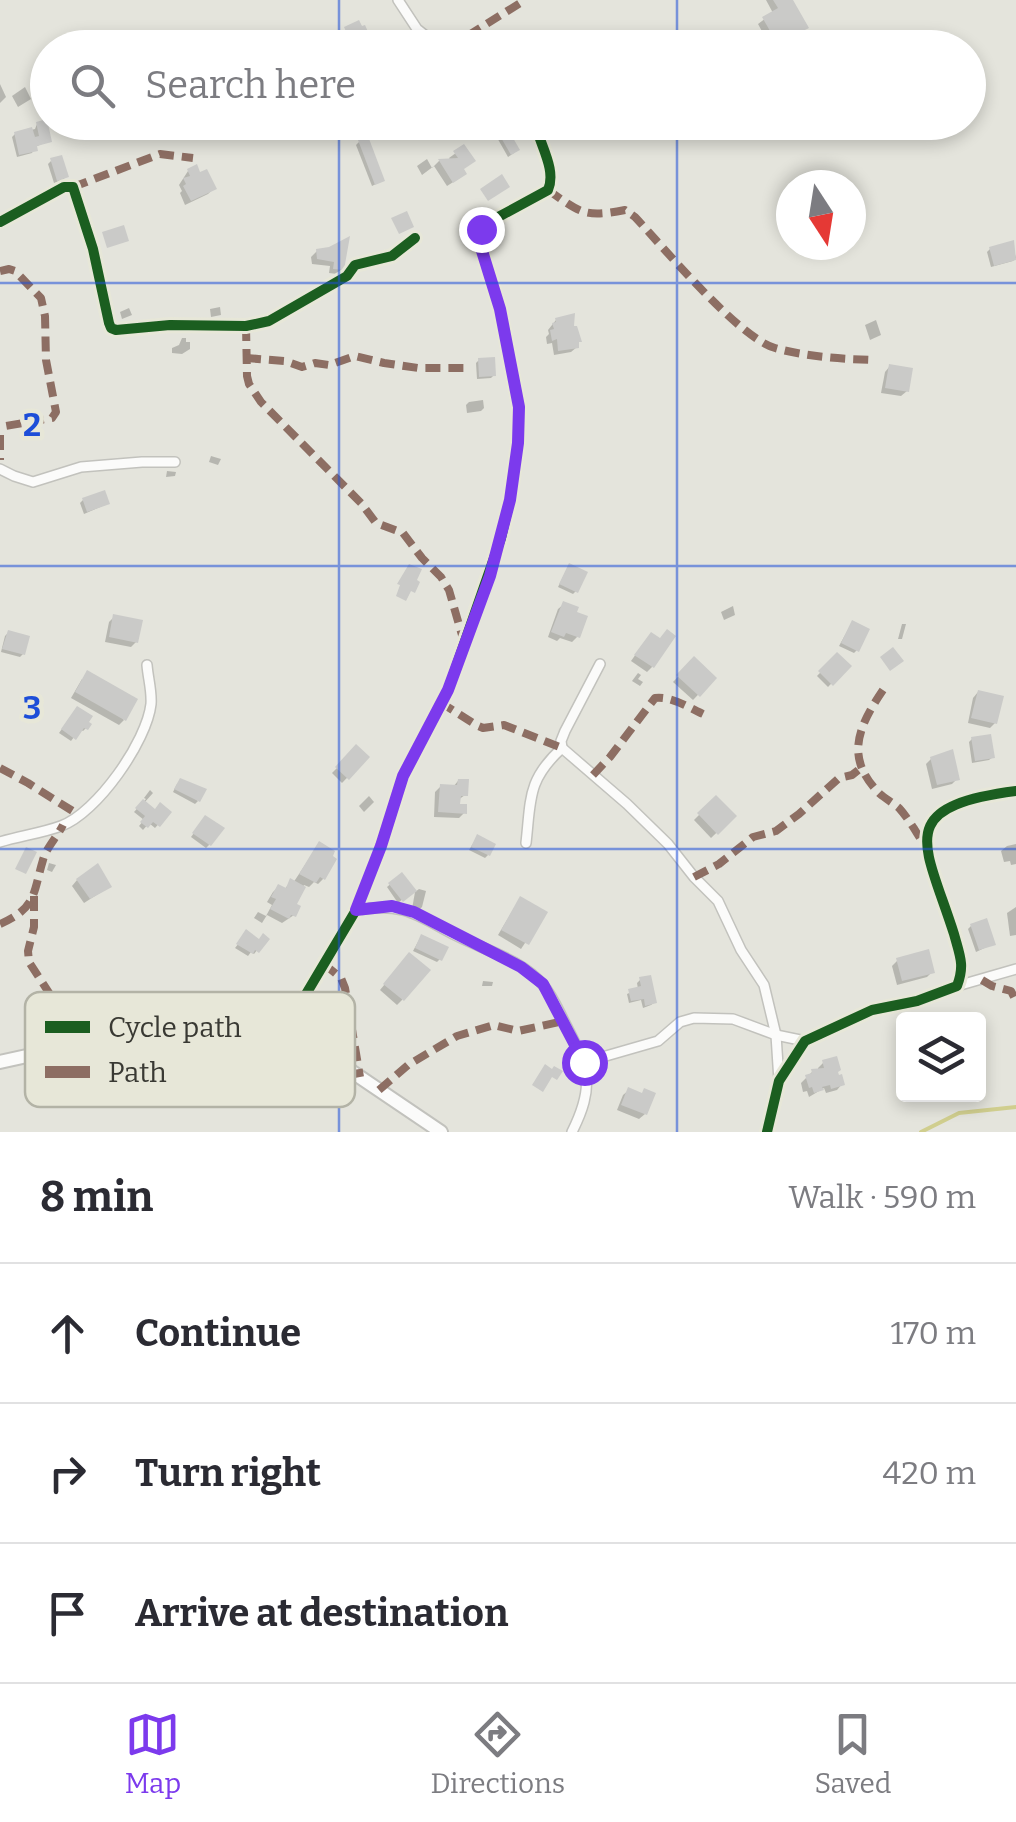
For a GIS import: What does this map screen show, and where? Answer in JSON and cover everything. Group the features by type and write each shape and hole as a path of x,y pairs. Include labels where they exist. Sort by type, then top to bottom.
{"street":[{"path":"398,0 419,30"},
{"path":"307,992 356,910 403,776 448,690 490,576 510,500 519,407 500,309 478,238 488,222 548,190 552,182 541,140"},
{"path":"0,222 64,187 73,187 93,249 109,323 116,330 170,325 246,326 274,320 347,276 356,266 392,256 415,238"},
{"path":"0,468 33,482 81,467 175,462"},
{"path":"600,664 565,731 562,748 668,844 718,901 741,950 764,985 776,1035 780,1081"},
{"path":"0,842 64,826 108,788 129,756 150,710 147,665"},
{"path":"526,843 535,780 562,748"},
{"path":"957,986 963,966 930,864 928,829 936,817 958,802 1016,791"},
{"path":"356,910 392,906 414,912 521,967 543,984 584,1062 585,1103 572,1132"},
{"path":"767,1132 780,1081 805,1041 872,1010 917,1001 1016,969"},
{"path":"584,1062 658,1042 680,1022 694,1018 733,1019 805,1041"},
{"path":"0,1062 25,1056"},
{"path":"355,1074 440,1132"}],"building":[{"path":"773,0 793,0 809,28 769,30 762,17 778,8"},
{"path":"359,20 367,30 345,30 344,27"},
{"path":"30,128 30,140 52,142 37,146 38,151 19,155 14,132"},
{"path":"358,140 370,140 385,181 375,185"},
{"path":"502,140 514,140 520,150 511,155"},
{"path":"464,144 476,161 464,169 467,174 453,183 438,159 458,158 453,151"},
{"path":"62,155 69,177 57,181 50,158"},
{"path":"197,164 200,172 207,169 217,189 191,201 183,178 190,176 187,169"},
{"path":"502,174 510,187 488,201 480,189"},
{"path":"407,211 414,227 399,234 391,218"},
{"path":"124,225 129,241 107,248 102,232"},
{"path":"350,236 344,270 333,269 334,262 317,259 316,249"},
{"path":"1014,240 1016,260 994,266 989,247"},
{"path":"575,313 574,326 582,342 579,348 558,351 557,339 552,341 552,323 555,318"},
{"path":"495,357 496,376 479,377 478,358"},
{"path":"889,364 913,368 909,392 885,388"},
{"path":"105,490 110,504 87,512 82,498"},
{"path":"569,563 588,572 578,593 559,584"},
{"path":"409,564 422,569 415,593 411,591 406,601 396,596 400,585 397,584"},
{"path":"563,601 579,607 577,612 588,616 580,638 551,632"},
{"path":"113,614 143,620 138,643 109,637"},
{"path":"852,620 870,629 859,652 841,643"},
{"path":"667,629 676,636 654,668 634,655 651,632 660,638"},
{"path":"8,630 30,636 25,655 2,649"},
{"path":"893,647 904,661 890,671 880,657"},
{"path":"837,652 852,666 833,686 818,671"},
{"path":"694,656 717,678 700,697 676,675"},
{"path":"87,670 138,699 126,721 75,692"},
{"path":"978,690 1004,696 997,724 971,718"},
{"path":"77,706 93,716 88,730 84,728 76,740 61,729"},
{"path":"991,734 995,758 975,761 971,737"},
{"path":"356,744 370,757 349,780 335,767"},
{"path":"953,749 960,780 937,785 930,757"},
{"path":"180,778 207,789 200,802 174,789"},
{"path":"458,779 469,779 468,796 461,796 460,804 467,804 467,814 438,812 440,784 457,785"},
{"path":"716,795 737,816 718,835 697,813"},
{"path":"143,799 155,809 160,802 172,812 160,827 153,822 148,828 140,822 145,816 135,808"},
{"path":"205,815 225,828 211,846 192,833"},
{"path":"477,834 496,844 490,856 471,847"},
{"path":"319,841 335,851 333,856 337,859 325,880 320,877 316,883 299,874"},
{"path":"26,847 37,852 26,874 15,869"},
{"path":"98,863 112,887 90,899 76,879"},
{"path":"402,872 417,891 403,902 388,883"},
{"path":"290,878 306,887 297,904 301,906 296,917 291,915 289,919 270,909 278,884 286,888"},
{"path":"520,896 548,912 529,945 501,930"},
{"path":"987,918 996,945 979,950 970,924"},
{"path":"246,929 259,939 263,933 270,939 259,953 255,950 253,954 236,944"},
{"path":"421,934 449,947 442,961 415,948"},
{"path":"929,949 935,973 902,981 896,958"},
{"path":"409,952 431,970 404,1001 383,984"},
{"path":"651,975 657,1003 645,1006 644,999 631,1001 628,989 641,986 639,977"},
{"path":"837,1056 841,1070 838,1072 845,1085 822,1087 824,1090 814,1093 805,1075 812,1073 811,1069 824,1068 822,1060"},
{"path":"545,1064 563,1071 557,1080 552,1077 543,1092 532,1085"},
{"path":"628,1087 656,1093 647,1115 621,1105"}],"waterway":[{"path":"921,1132 959,1113 1016,1107"}],"marked path":[{"path":"477,30 525,0"},
{"path":"73,187 160,154 193,158"},
{"path":"548,190 584,212 625,210 635,217 702,290 760,341 799,354 875,360"},
{"path":"0,271 15,271 41,298 46,360 56,412 52,418 0,427"},
{"path":"246,326 247,376 261,402 376,523 403,533 441,577 449,590 464,642"},
{"path":"246,358 285,361 302,367 315,363 329,365 355,356 418,368 469,368"},
{"path":"0,435 0,460"},
{"path":"883,690 862,730 862,768 880,794 903,812 926,847"},
{"path":"593,775 655,698 673,700 703,714"},
{"path":"440,702 483,728 504,725 562,748"},
{"path":"0,768 79,815"},
{"path":"694,877 719,864 753,837 776,831 839,778 861,768"},
{"path":"0,924 27,905 44,856 63,825"},
{"path":"34,896 29,962 48,992"},
{"path":"324,964 341,978 346,992"},
{"path":"982,980 1011,991 1016,1001"},
{"path":"379,1090 408,1065 457,1036 494,1025 518,1031 564,1021"},
{"path":"355,1047 360,1077"}],"cycle path":[{"path":"307,992 356,910 403,776 448,690 501,538 518,443 519,407 500,309 478,238 489,222 548,190 549,165 541,140"},
{"path":"0,222 64,187 73,187 93,249 109,323 116,330 170,325 246,326 269,321 347,276 355,265 392,256 415,238"},
{"path":"767,1132 779,1081 805,1041 872,1010 917,1001 957,986 960,955 934,876 928,834 934,819 950,807 1016,791"}],"route":[{"path":"481,229 478,238 500,309 519,407 510,500 490,576 448,690 403,776 356,910 392,906 414,912 521,967 543,984 584,1062"}]}
